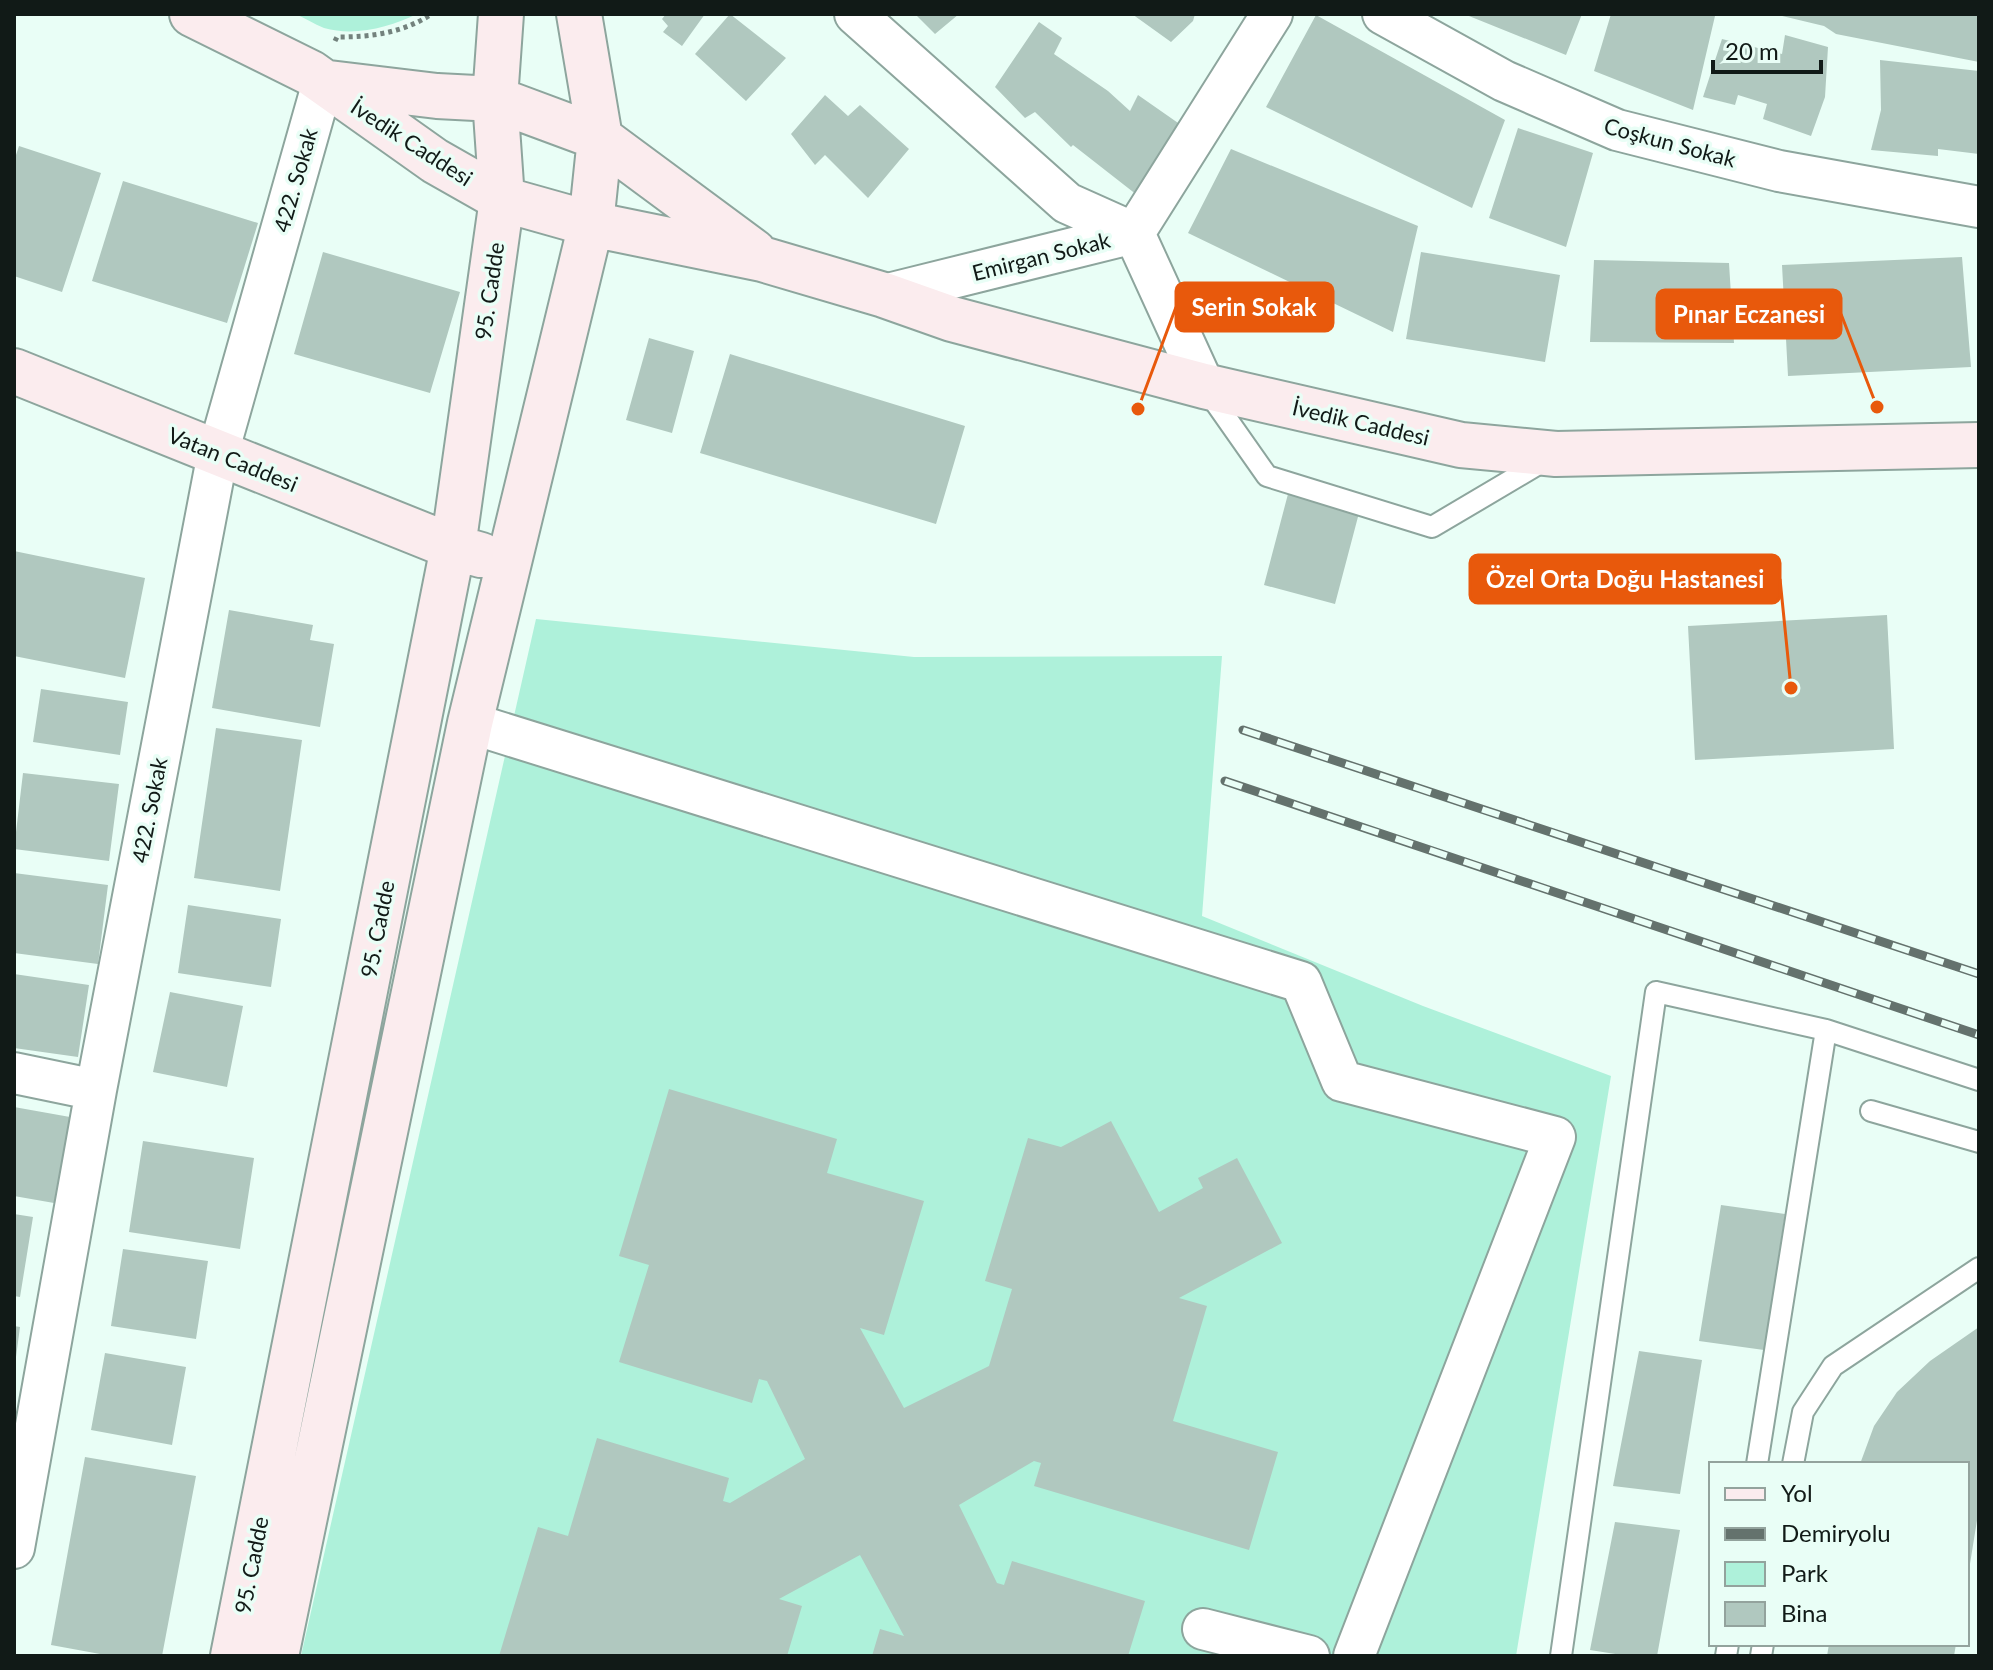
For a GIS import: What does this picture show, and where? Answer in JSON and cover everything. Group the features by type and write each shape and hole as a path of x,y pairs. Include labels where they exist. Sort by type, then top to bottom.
{"main road":[{"name":"İvedik Caddesi","path":"192,14 317,78 435,161 502,199 591,224 762,259 884,295 952,319 1204,386 1461,445 1556,454 1979,445"},
{"path":"495,99 501,14"},
{"path":"579,14 600,138 591,224"},
{"name":"İvedik Caddesi","path":"317,78 437,96 495,99 600,138 762,259"},
{"name":"İvedik Caddesi","path":"495,99 502,199"},
{"name":"95. Cadde","path":"233,1656 453,547 502,199"},
{"name":"95. Cadde","path":"276,1656 470,723 591,224"},
{"name":"Vatan Caddesi","path":"14,371 453,547 508,562"}],"street":[{"path":"855,14 1067,203 1134,233 1204,386"},
{"name":"Emirgan Sokak","path":"884,295 1134,233 1272,14"},
{"name":"Coşkun Sokak","path":"1383,14 1504,81 1617,130 1779,171 1979,207"},
{"name":"422. Sokak","path":"14,1548 96,1090 218,453 317,78"},
{"path":"470,723 1301,982 1342,1081 1555,1137 1354,1656"},
{"path":"14,1073 96,1090"},
{"path":"1203,1629 1309,1656"}],"lane":[{"path":"1204,386 1267,476 1432,527 1556,454"},
{"path":"1561,1656 1656,992 1826,1030 1979,1080"},
{"path":"1757,1462 1826,1030"},
{"path":"1871,1111 1979,1142"},
{"path":"1793,1462 1803,1412 1833,1366 1979,1268"}],"path":[{"path":"317,78 337,37 393,33 432,14"}],"green space":[{"path":"295,14 417,14 384,27 336,31"},
{"path":"536,619 914,657 1222,656 1202,916 1423,1006 1611,1076 1516,1656 301,1656"}],"building":[{"path":"666,14 705,14 682,46 663,32 668,26 662,19"},
{"path":"730,14 786,58 746,101 695,54"},
{"path":"915,14 959,14 935,34"},
{"path":"1132,14 1195,14 1193,21 1171,42"},
{"path":"1464,14 1582,14 1566,55"},
{"path":"1611,14 1715,16 1693,110 1594,71"},
{"path":"1774,14 1979,14 1979,62 1836,34 1824,26"},
{"path":"1316,15 1505,120 1472,208 1266,107"},
{"path":"1039,22 1062,38 1054,54 1108,91 1130,111 1138,95 1181,125 1137,195 1073,145 1071,147 1035,112 1025,118 995,87"},
{"path":"1785,35 1828,47 1825,97 1811,136 1763,119 1767,104 1738,95 1735,105 1703,97 1722,39 1782,54"},
{"path":"1880,60 1979,71 1979,154 1938,149 1938,156 1871,150 1881,110"},
{"path":"825,95 848,116 860,105 909,149 868,198 825,155 815,165 791,134"},
{"path":"1518,128 1593,153 1566,247 1489,218"},
{"path":"19,146 101,173 62,292 14,276 14,161"},
{"path":"1231,149 1418,226 1393,332 1188,233"},
{"path":"123,181 258,223 227,323 92,281"},
{"path":"323,252 460,292 430,393 294,354"},
{"path":"1421,252 1560,275 1545,362 1406,339"},
{"path":"1962,257 1971,367 1788,376 1782,265"},
{"path":"1594,260 1729,263 1734,343 1590,342"},
{"path":"649,338 694,351 672,433 626,420"},
{"path":"730,354 965,426 936,524 700,453"},
{"path":"1288,494 1359,513 1335,604 1264,585"},
{"path":"14,551 145,578 125,678 14,656"},
{"path":"229,610 313,625 310,640 334,644 320,727 212,708"},
{"path":"1887,615 1894,749 1695,760 1688,626"},
{"path":"41,689 128,702 120,755 33,742"},
{"path":"216,728 302,740 280,891 194,878"},
{"path":"23,773 119,784 109,861 14,849"},
{"path":"14,873 108,885 98,964 14,953"},
{"path":"188,905 281,919 271,987 178,973"},
{"path":"14,974 89,985 78,1057 14,1048"},
{"path":"170,992 243,1006 227,1087 153,1072"},
{"path":"669,1089 837,1139 827,1173 924,1201 884,1335 860,1328 904,1408 989,1366 1012,1289 985,1281 1028,1138 1061,1147 1111,1121 1159,1212 1203,1188 1198,1178 1237,1158 1282,1243 1179,1298 1207,1306 1173,1421 1278,1452 1249,1550 1034,1486 1041,1463 1034,1461 959,1505 997,1583 1004,1585 1012,1561 1145,1601 1128,1656 872,1656 880,1629 904,1636 860,1555 779,1599 802,1606 787,1656 499,1656 538,1527 568,1536 597,1438 729,1478 723,1501 730,1503 805,1459 767,1381 759,1379 752,1403 619,1362 649,1265 619,1256"},
{"path":"14,1107 70,1117 54,1203 14,1196"},
{"path":"143,1141 254,1158 240,1249 129,1232"},
{"path":"1721,1205 1785,1214 1764,1350 1699,1341"},
{"path":"14,1214 33,1217 20,1297 14,1296"},
{"path":"123,1249 208,1261 196,1339 111,1326"},
{"path":"14,1326 20,1327 16,1357 14,1357"},
{"path":"1979,1327 1979,1508 1969,1570 1969,1462 1861,1462 1874,1426 1897,1392 1930,1361"},
{"path":"1639,1351 1702,1360 1680,1494 1613,1486"},
{"path":"105,1353 186,1367 172,1445 91,1430"},
{"path":"85,1457 196,1476 162,1656 111,1656 51,1645"},
{"path":"1615,1522 1680,1530 1657,1656 1628,1656 1590,1650"},
{"path":"1829,1646 1956,1646 1954,1656 1827,1656"}],"railway":[{"path":"1243,730 1979,974"},
{"path":"1225,781 1979,1035"}],"place":[{"name":"Pınar Eczanesi","path":"1877,407"},
{"name":"Serin Sokak","path":"1138,409"},
{"name":"Özel Orta Doğu Hastanesi","path":"1791,688"}]}
